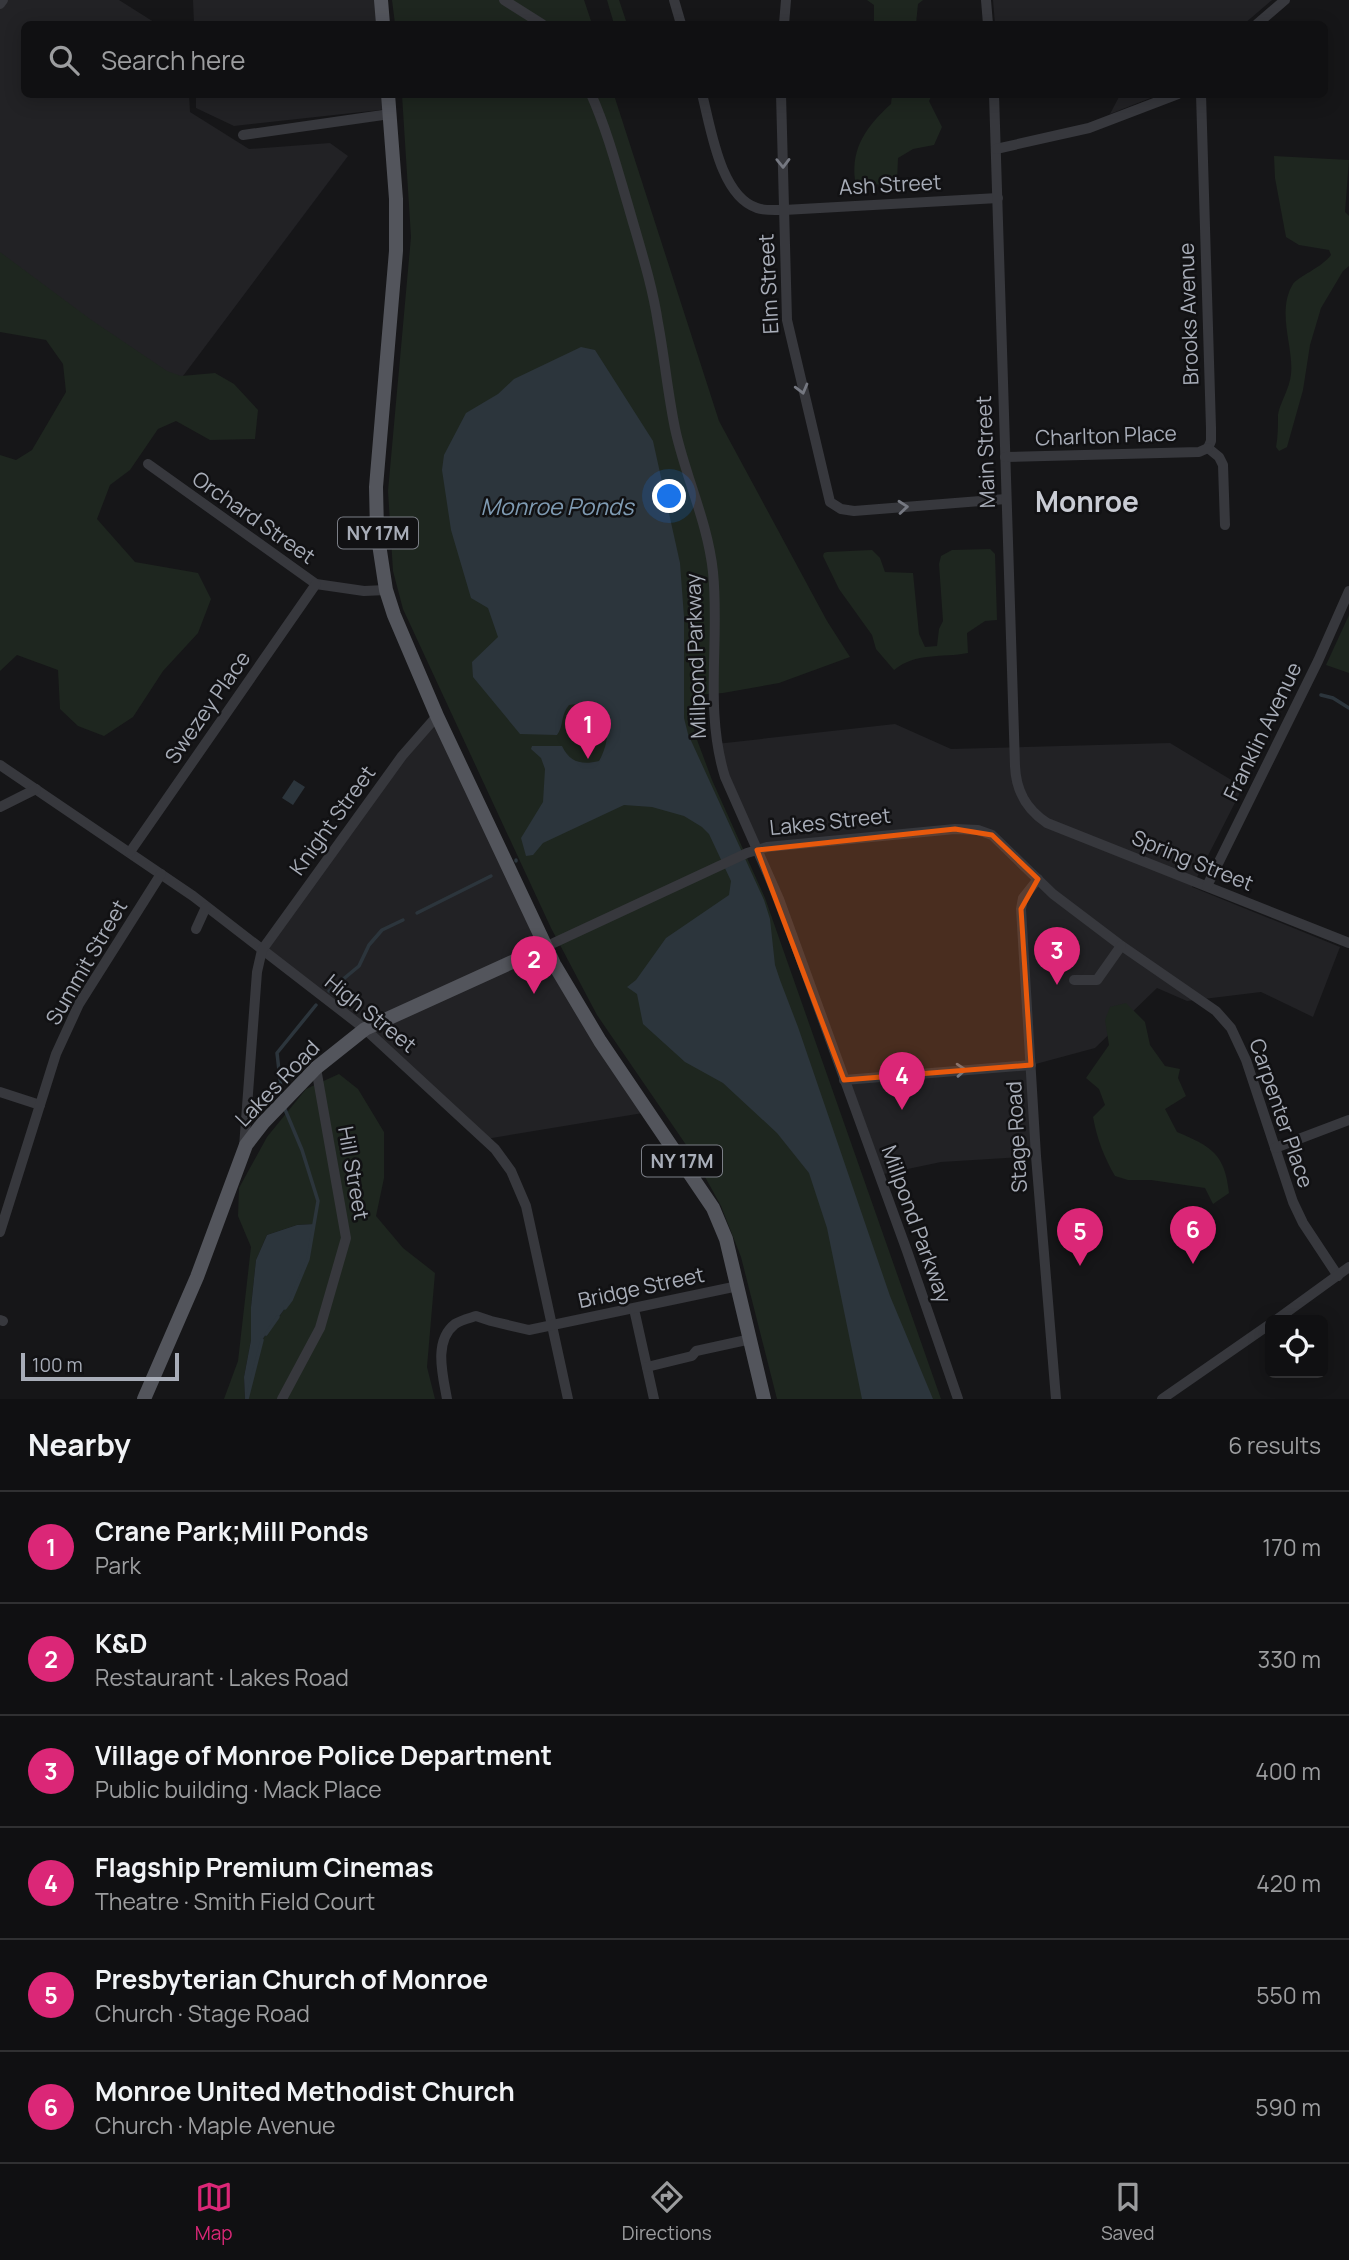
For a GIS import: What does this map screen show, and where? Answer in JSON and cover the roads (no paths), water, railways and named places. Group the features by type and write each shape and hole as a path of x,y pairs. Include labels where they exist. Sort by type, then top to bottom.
{"main road":[{"path":"381,0 383,21"},
{"name":"NY 17M","path":"388,98 396,200 396,251 376,487 377,531 386,590 394,615 438,716 545,947 582,1013 713,1208 726,1239 764,1399"},
{"name":"Lakes Road","path":"144,1399 197,1278 246,1145 263,1123 316,1068 365,1029 545,947"}],"street":[{"path":"0,4 3,0"},
{"path":"504,0 537,21"},
{"path":"674,0 680,21"},
{"path":"784,21 786,0"},
{"path":"986,0 988,21"},
{"path":"1260,21 1285,0"},
{"name":"Millpond Parkway","path":"593,98 612,151 648,275 677,436 706,533 714,583 716,744 725,777 779,899 958,1399"},
{"name":"Ash Street","path":"703,98 724,175 734,193 755,208 784,210 998,198"},
{"name":"Elm Street","path":"782,98 787,320 830,502 848,511 1006,499"},
{"name":"Main Street","path":"994,98 1016,778 1021,795 1028,806"},
{"path":"996,149 1089,128 1168,98"},
{"name":"Brooks Avenue","path":"1201,98 1211,428 1208,448"},
{"path":"243,135 390,114"},
{"path":"1208,448 1219,457 1223,466 1225,525"},
{"name":"Charlton Place","path":"1004,457 1199,452 1208,448"},
{"name":"Orchard Street","path":"148,464 316,584 364,591 386,590"},
{"name":"Swezey Place","path":"130,852 316,584"},
{"name":"Franklin Avenue","path":"1207,886 1349,591"},
{"name":"Knight Street","path":"262,950 402,756 438,716"},
{"name":"High Street","path":"0,765 161,874 365,1029 486,1139 511,1171 526,1206 568,1399"},
{"path":"0,807 36,789"},
{"name":"Spring Street","path":"1028,806 1047,823 1349,943"},
{"name":"Lakes Street","path":"545,947 745,854 781,844 970,828 992,835 1038,879"},
{"name":"Summit Street","path":"0,1232 56,1054 79,1004 161,874"},
{"name":"Carpenter Place","path":"1038,879 1053,894 1121,946 1197,996 1231,1028 1246,1060 1293,1202 1303,1223 1338,1276"},
{"name":"Stage Road","path":"1038,879 1023,898 1021,909 1036,1156 1056,1399"},
{"path":"196,929 206,907"},
{"path":"1073,980 1097,980 1121,946"},
{"path":"243,1153 257,972 262,950"},
{"path":"844,1080 1031,1065"},
{"name":"Hill Street","path":"282,1399 320,1328 346,1238 316,1068"},
{"path":"0,1092 40,1105"},
{"path":"1275,1148 1349,1120"},
{"path":"1283,1315 1349,1267"},
{"name":"Bridge Street","path":"447,1399 441,1369 445,1334 457,1323 476,1315 529,1329 738,1286"},
{"path":"634,1309 654,1399"},
{"path":"1162,1399 1265,1327"},
{"path":"647,1367 692,1356 696,1351 751,1339"}],"water":[{"name":"Monroe Ponds","path":"581,347 595,350 653,441 680,563 684,617 684,718 688,734 764,900 770,919 775,965 780,980 890,1296 933,1399 862,1399 827,1228 809,1173 777,1133 723,1083 685,1062 643,1024 637,994 627,987 636,980 666,938 729,895 731,881 709,834 684,816 652,807 624,805 543,843 533,855 526,856 521,838 543,802 545,769 541,758 531,749 532,746 562,746 569,756 577,761 599,761 607,739 607,722 600,709 593,705 569,705 557,735 520,734 473,677 472,662 498,637 488,608 471,598 451,530 442,470 444,455 466,413 498,394 514,379"},
{"path":"294,780 305,787 293,805 282,798"},
{"path":"314,1224 308,1259 291,1300 262,1340 245,1399 244,1377 251,1340 256,1260 267,1235 297,1225"}],"waterway":[{"path":"1321,695 1333,698 1349,708"},
{"path":"417,913 491,876"},
{"path":"329,991 359,966 369,945 382,930 403,920"},
{"path":"282,1097 277,1053 316,1005"},
{"path":"284,1107 302,1150 318,1201 308,1259 285,1308"},
{"path":"266,1334 278,1317"},
{"path":"247,1399 262,1340"}],"place":[{"name":"Crane Park;Mill Ponds","path":"588,759"},
{"name":"Village of Monroe Police Department","path":"1057,985"},
{"name":"K&D","path":"534,994"},
{"name":"Flagship Premium Cinemas","path":"902,1110"},
{"name":"Monroe United Methodist Church","path":"1193,1264"},
{"name":"Presbyterian Church of Monroe","path":"1080,1266"}],"district":[{"name":"Monroe","path":"1087,501"}]}
